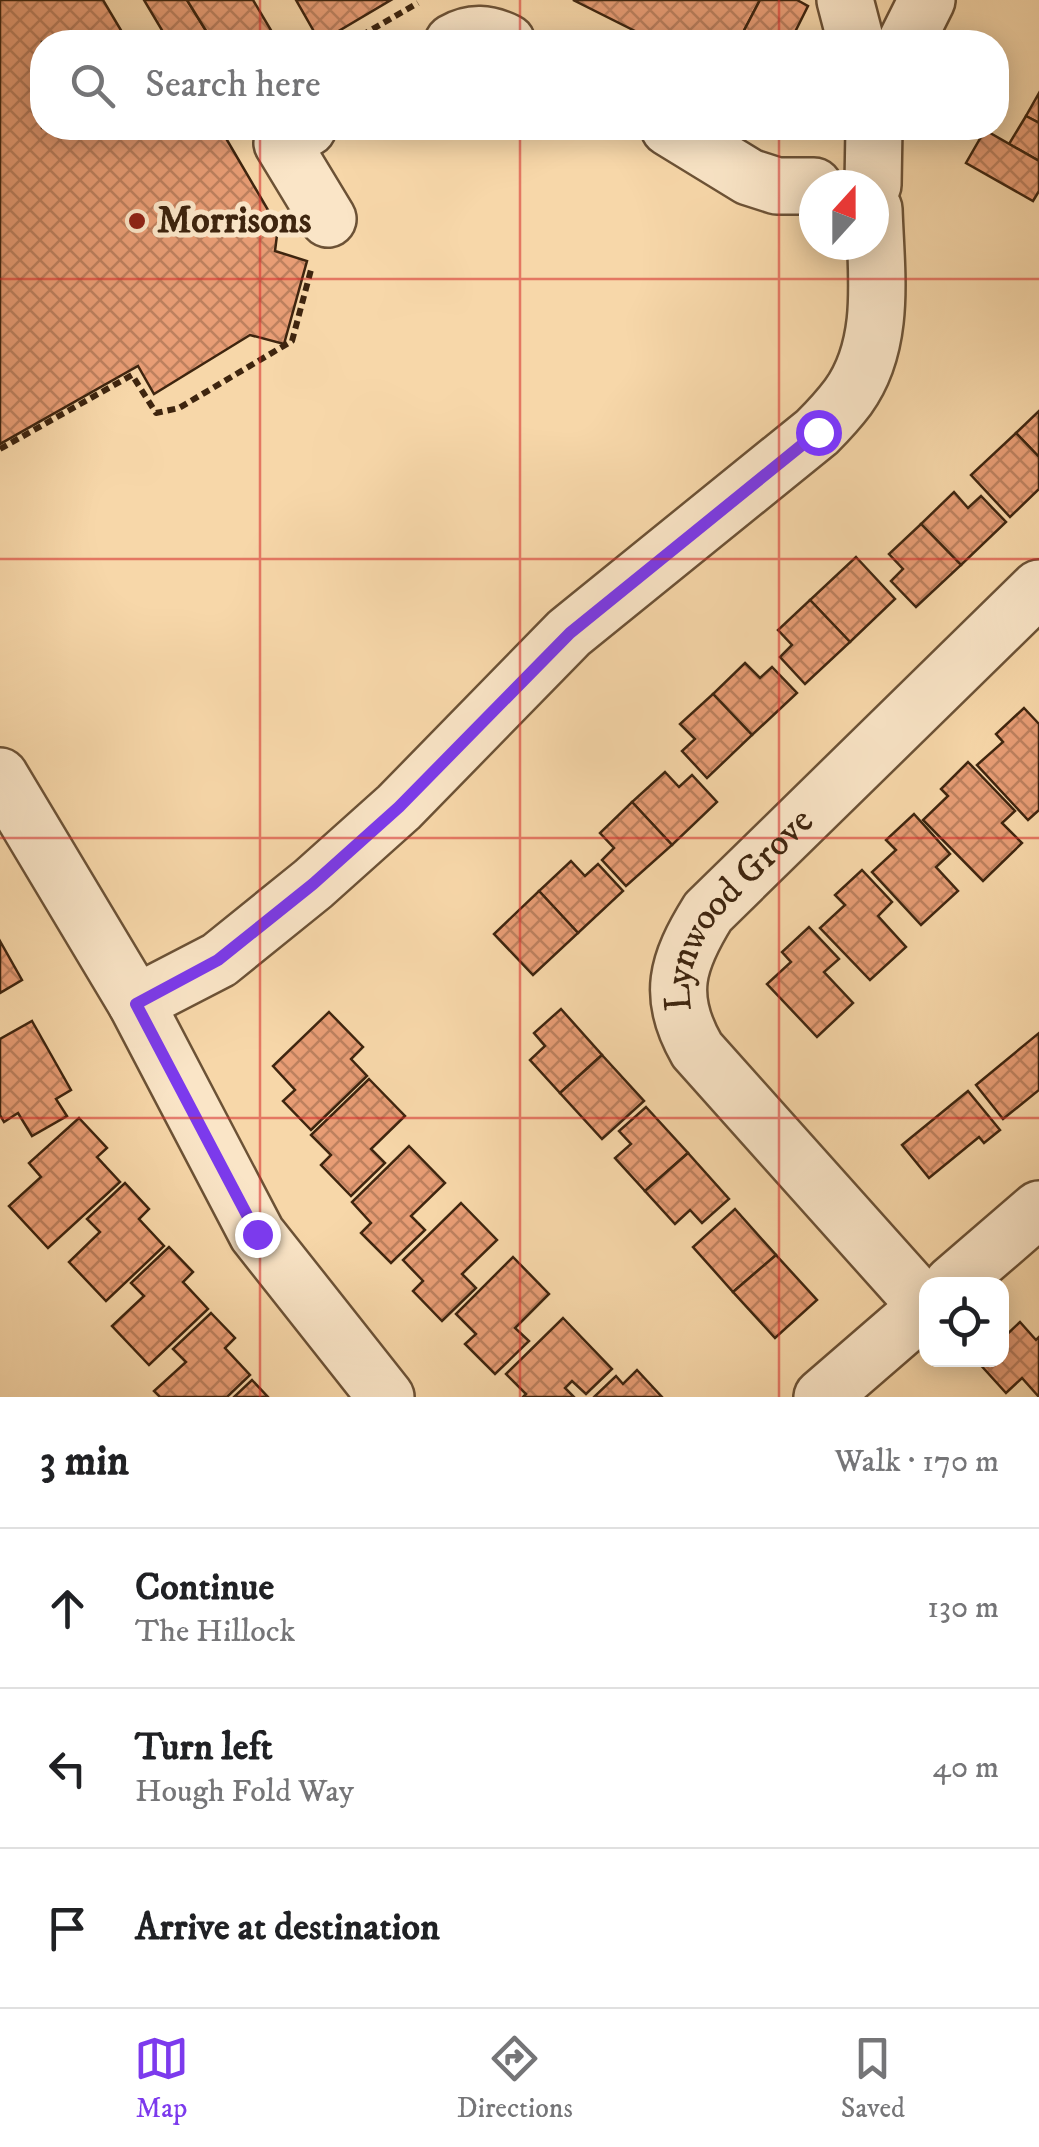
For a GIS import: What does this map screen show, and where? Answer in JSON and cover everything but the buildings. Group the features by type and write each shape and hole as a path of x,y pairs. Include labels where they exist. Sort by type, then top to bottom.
{"street":[{"path":"845,0 853,30"},
{"path":"880,30 883,0"},
{"path":"912,30 927,0"},
{"path":"286,140 282,142 320,242"},
{"path":"689,140 749,177 777,186 799,186"},
{"path":"874,140 874,170"},
{"path":"136,1004 218,960 313,884 399,807 570,633 818,432 850,396 868,358 877,322 875,260"},
{"name":"Lynwood Grove","path":"919,1298 697,1050 682,1024 677,998 680,968 690,940 708,912 1039,588"},
{"path":"0,776 136,1004 257,1234 386,1397"},
{"path":"960,1277 1039,1210"},
{"path":"822,1397 919,1312"}],"path":[{"path":"371,30 424,0"},
{"path":"0,450 132,375 156,413 179,408 292,341 320,242"}],"place":[{"name":"Morrisons","path":"137,221"}],"route":[{"path":"257,1234 136,1004 218,960 313,884 399,807 570,633 818,432"}]}
